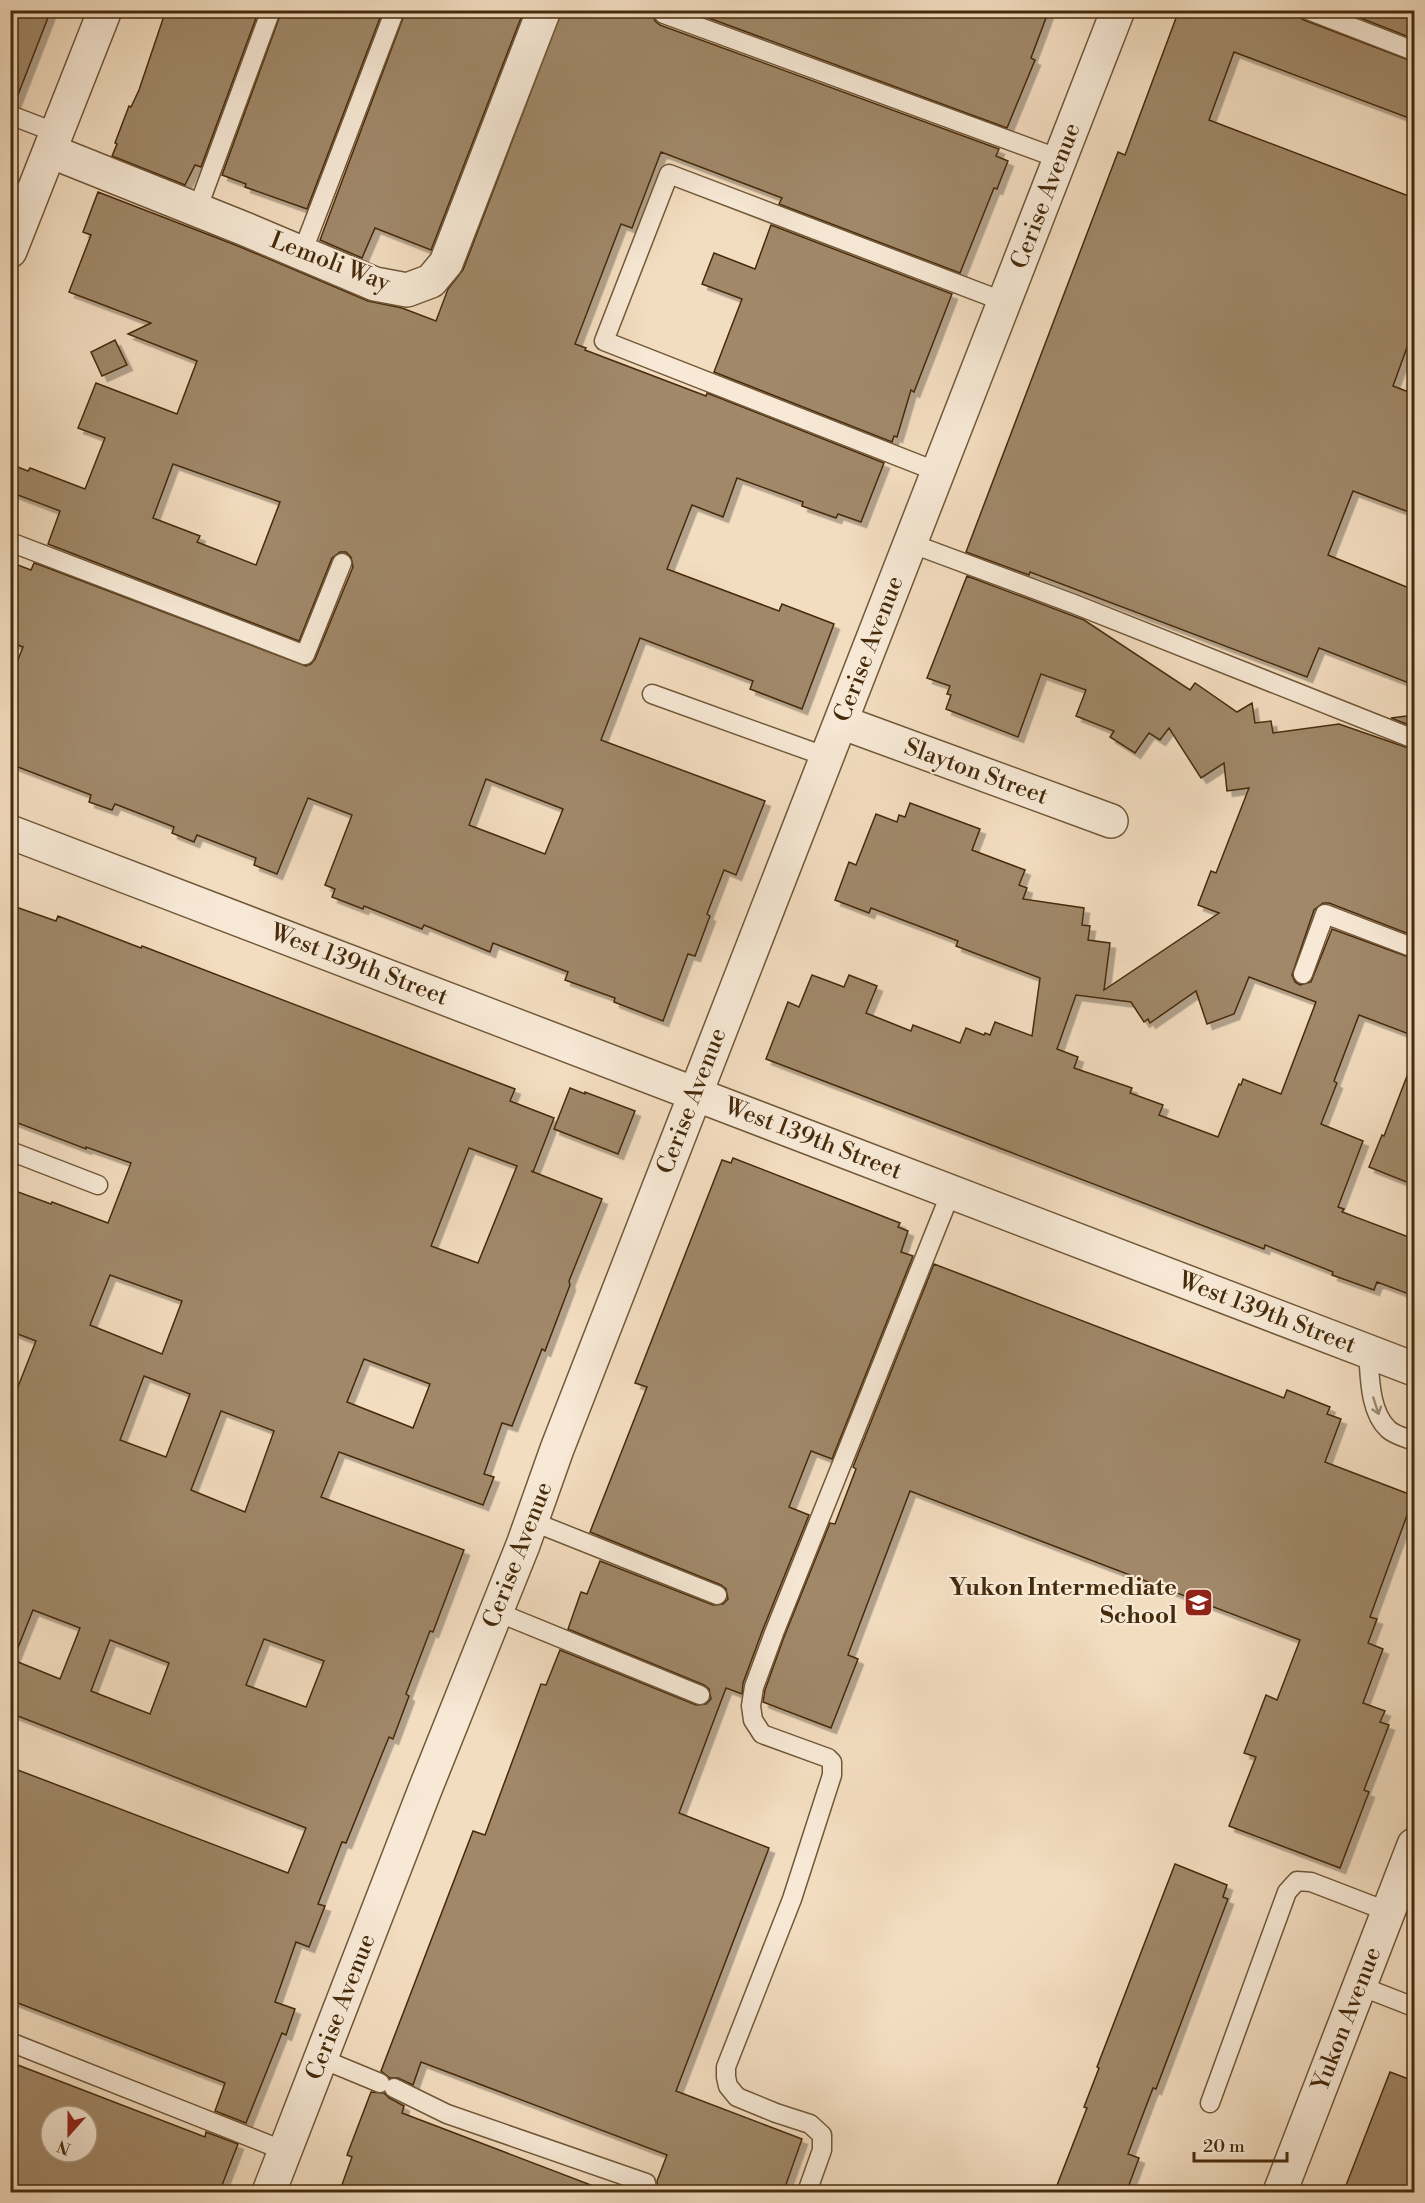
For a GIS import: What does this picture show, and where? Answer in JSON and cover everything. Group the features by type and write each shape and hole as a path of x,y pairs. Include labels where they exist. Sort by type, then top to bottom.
{"street":[{"path":"10,251 105,10"},
{"name":"Lemoli Way","path":"53,142 91,167 375,284 407,290 431,281 446,263 544,10"},
{"name":"Cerise Avenue","path":"269,2193 403,1845 496,1612 694,1094 1118,10"},
{"name":"Slayton Street","path":"841,722 1111,821"},
{"name":"West 139th Street","path":"10,832 1414,1369"},
{"name":"Yukon Avenue","path":"1280,2193 1360,1986 1400,1897 1414,1845"}],"lane":[{"path":"197,210 271,10"},
{"path":"302,253 395,10"},
{"path":"663,10 664,14 1060,159"},
{"path":"1308,10 1414,51"},
{"path":"10,115 53,142"},
{"path":"938,472 604,341 669,174 1005,302"},
{"path":"10,542 305,655 342,563"},
{"path":"910,543 1074,604 1414,739"},
{"path":"652,694 827,757"},
{"path":"1303,975 1325,914 1414,948"},
{"path":"10,1151 98,1185"},
{"path":"807,2193 822,2150 822,2135 810,2124 737,2097 728,2086 726,2077 729,2059 792,1899 832,1775 832,1762 828,1758 762,1734 753,1720 751,1706 754,1688 774,1633 951,1192"},
{"path":"1368,1352 1371,1391 1381,1420 1390,1431 1414,1441"},
{"path":"531,1521 717,1595"},
{"path":"496,1612 700,1695"},
{"path":"1210,2103 1287,1892 1297,1881 1400,1897"},
{"path":"1360,1986 1414,2007"},
{"path":"10,2042 285,2151"},
{"path":"322,2059 387,2085 447,2114 646,2183 647,2193"}],"building":[{"path":"10,10 51,10 14,105 10,104"},
{"path":"166,10 259,10 201,167 195,165 185,185 112,156 129,106 131,107 139,90"},
{"path":"282,10 383,10 307,209 245,187 246,184 222,175"},
{"path":"406,10 524,10 431,250 375,228 362,258 320,240"},
{"path":"562,10 652,10 655,21 660,25 999,149 996,156 1008,161 997,189 994,188 960,273 779,204 782,198 661,152 632,228 621,224 575,344 586,348 585,350 706,396 707,393 884,463 861,522 838,514 836,518 802,506 803,502 737,478 723,517 692,505 667,569 779,611 782,604 834,624 802,709 750,689 753,681 640,638 601,740 765,801 736,875 724,870 707,914 710,916 695,956 688,954 663,1021 614,1002 615,998 565,980 568,972 493,943 490,952 424,925 422,929 364,906 363,909 332,897 335,889 325,885 352,815 308,798 277,874 254,865 256,858 197,835 194,842 172,833 174,827 115,804 112,810 89,802 91,795 10,764 10,680 23,647 10,642 10,562 31,570 34,563 40,565 306,666 315,659 353,567 351,557 346,552 340,552 332,558 299,641 48,544 60,511 10,492 10,464 28,471 30,468 85,489 105,438 78,428 96,383 177,414 197,361 128,334 151,323 69,292 91,235 83,232 98,192 238,246 368,301 402,308 436,321 448,289 463,270","holes":["173,464 280,502 256,565 197,542 200,536 153,518","486,779 563,809 545,854 469,825"]},
{"path":"687,10 1049,10 1031,58 1035,60 1007,128"},
{"path":"1179,10 1297,10 1299,17 1304,20 1414,62 1414,120 1234,52 1209,120 1414,198 1414,328 1393,386 1414,394 1414,514 1353,491 1328,555 1414,590 1414,685 1319,648 1307,677 1030,572 1029,575 966,552 1118,152 1125,155"},
{"path":"1340,10 1414,10 1414,39"},
{"path":"771,225 952,294 914,392 911,390 897,437 894,436 892,442 714,372 742,299 702,284 714,253 755,269"},
{"path":"115,340 127,365 102,376 91,352"},
{"path":"967,576 1084,620 1190,690 1195,683 1237,712 1252,703 1255,723 1271,721 1273,733 1339,724 1414,750 1414,936 1329,903 1323,903 1314,910 1292,975 1295,982 1300,985 1311,982 1332,929 1414,959 1414,1036 1359,1015 1334,1081 1337,1083 1321,1124 1363,1141 1338,1207 1344,1209 1342,1212 1414,1239 1414,1296 1377,1282 1374,1290 1332,1275 1333,1272 1265,1245 1264,1249 766,1059 788,1002 799,1007 812,975 844,987 849,975 877,986 866,1013 911,1031 913,1025 960,1043 966,1028 990,1035 995,1022 1032,1036 1040,978 956,946 958,941 871,908 869,913 835,900 849,862 856,865 876,814 897,822 899,815 905,817 910,803 980,829 972,850 1025,870 1019,885 1027,888 1023,899 1084,908 1082,925 1090,926 1088,940 1110,943 1104,990 1219,913 1198,905 1211,871 1216,873 1249,788 1227,791 1224,763 1201,778 1169,728 1160,740 1149,733 1135,753 1110,737 1114,731 1076,716 1086,690 1041,674 1018,737 946,709 951,695 947,694 950,686 927,678","holes":["1249,977 1316,1002 1281,1094 1243,1079 1218,1137 1159,1115 1163,1105 1130,1093 1132,1088 1074,1068 1078,1057 1057,1049 1076,995 1131,1002 1144,1022 1148,1019 1150,1023 1196,991 1207,1024 1234,1014"]},
{"path":"1414,715 1414,727 1391,718"},
{"path":"10,905 56,921 58,916 141,948 142,946 515,1089 510,1101 554,1118 533,1172 602,1199 569,1281 570,1285 545,1351 542,1349 512,1426 502,1423 484,1474 494,1477 483,1505 339,1452 321,1497 464,1550 433,1632 430,1631 406,1694 409,1696 393,1739 389,1737 346,1843 342,1842 318,1904 325,1906 309,1947 296,1942 275,2002 295,2009 286,2035 282,2033 246,2123 215,2111 225,2083 10,2000 10,1767 288,1873 306,1828 10,1713 10,1407 36,1341 10,1331 10,1189 108,1223 131,1163 86,1147 86,1149 10,1120","holes":["469,1148 517,1166 478,1263 431,1246","110,1275 182,1301 162,1354 90,1325","364,1359 430,1384 413,1428 347,1402","144,1376 190,1394 166,1457 120,1440","221,1411 274,1431 245,1512 191,1490","33,1610 80,1628 60,1679 13,1660","264,1639 324,1661 306,1707 246,1685","110,1640 169,1663 150,1714 91,1691"]},
{"path":"1412,1063 1414,1063 1414,1185 1369,1167 1382,1135 1384,1136"},
{"path":"570,1088 635,1111 618,1154 554,1129"},
{"path":"733,1158 900,1223 898,1227 908,1231 901,1252 913,1256 832,1459 811,1451 789,1507 809,1515 763,1629 743,1683 742,1694 726,1688 679,1813 769,1848 676,2091 802,2139 783,2193 658,2193 657,2181 667,2155 421,2062 413,2085 398,2078 390,2078 381,2071 473,1831 485,1835 541,1684 546,1685 560,1650 696,1705 706,1704 711,1699 709,1689 704,1685 568,1629 581,1592 587,1594 600,1561 713,1605 723,1604 728,1599 726,1589 721,1585 590,1532 647,1387 635,1383 722,1160 731,1163"},
{"path":"934,1264 1284,1398 1287,1390 1330,1407 1327,1414 1341,1419 1325,1462 1414,1496 1370,1617 1377,1619 1368,1643 1383,1649 1363,1703 1385,1711 1380,1722 1389,1725 1364,1790 1369,1792 1340,1868 1229,1826 1256,1757 1244,1753 1266,1695 1277,1700 1300,1640 910,1491 848,1655 858,1659 831,1728 763,1702 784,1637 830,1523 835,1524 856,1469 853,1467"},
{"path":"1175,1864 1227,1885 1223,1897 1228,1899 1156,2089 1153,2088 1128,2154 1139,2158 1126,2193 1054,2193 1087,2108 1084,2107 1099,2068 1097,2067"},
{"path":"10,2062 205,2137 206,2132 238,2144 219,2193 10,2193"},
{"path":"1390,2072 1414,2081 1414,2193 1343,2193"},
{"path":"371,2092 384,2093 404,2106 402,2113 604,2190 604,2193 339,2193 352,2157 347,2155"}],"place":[{"name":"Yukon Intermediate School","path":"1198,1602"}]}
